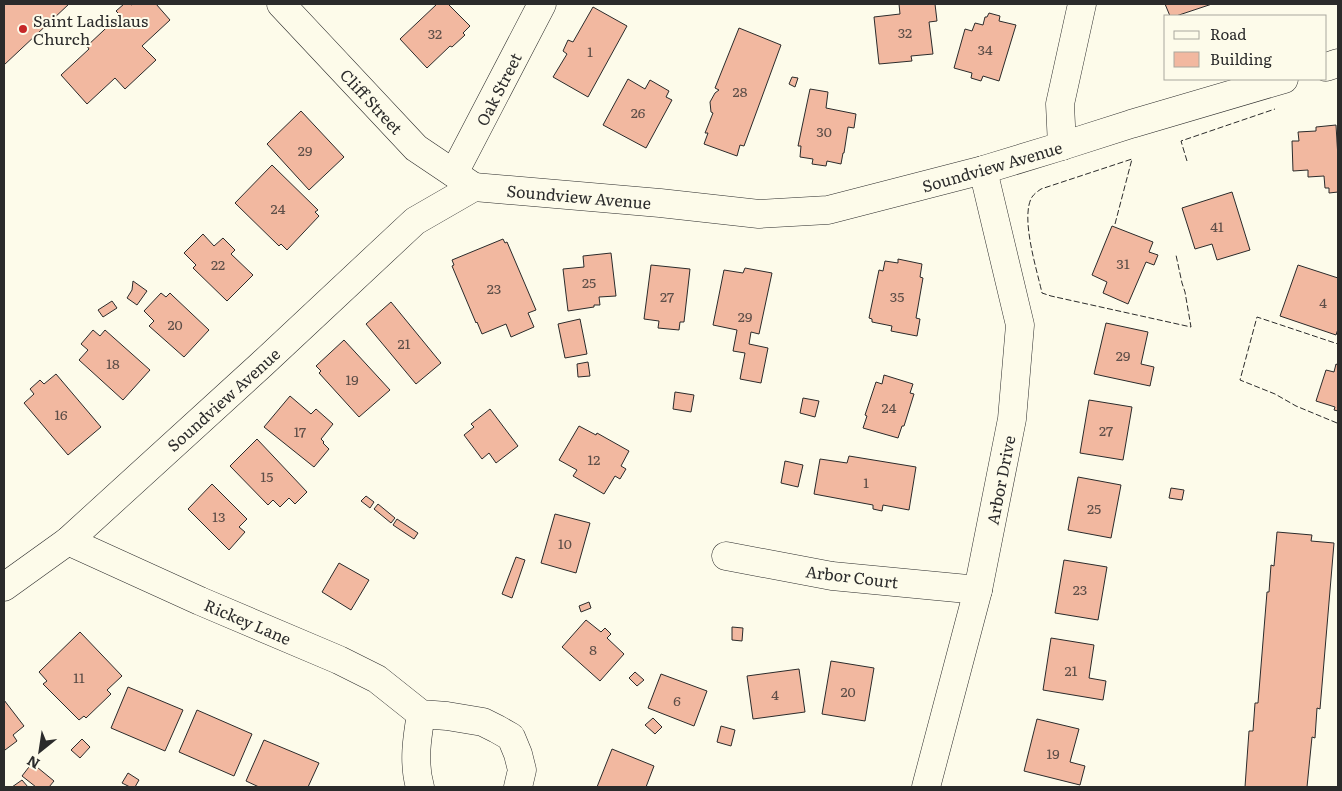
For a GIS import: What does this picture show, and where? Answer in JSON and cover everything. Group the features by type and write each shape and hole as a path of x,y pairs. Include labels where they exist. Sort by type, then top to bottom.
{"street":[{"name":"Cliff Street","path":"281,4 416,148 464,180"},
{"name":"Oak Street","path":"464,180 542,4"},
{"path":"1062,146 1060,104 1082,4"},
{"name":"Soundview Avenue","path":"4,587 68,541 415,221 464,180 759,214 828,210 983,170 1281,80"},
{"name":"Arbor Drive","path":"926,787 978,590 1012,419 1020,325 983,170"},
{"name":"Rickey Lane","path":"68,541 339,660 377,679 421,714"},
{"name":"Arbor Court","path":"726,556 832,576 978,590"},
{"path":"420,787 416,752 421,714 483,722 511,737 522,770 518,787"}],"building":[{"name":"Saint Ladislaus Church","path":"4,4 69,4 4,65"},
{"path":"124,4 156,4 170,20 142,46 156,60 125,89 115,78 87,104 61,75 89,49 87,46 120,15 116,11"},
{"path":"437,4 448,4 470,26 463,33 465,35 452,47 450,46 427,68 400,39"},
{"path":"899,4 935,4 937,21 929,22 933,54 911,56 912,61 879,64 874,17 900,14"},
{"path":"1165,4 1212,4 1179,15 1170,15"},
{"path":"593,7 627,26 588,97 553,77 567,54 563,51 568,40 573,42"},
{"path":"989,13 1000,16 999,21 1016,25 999,81 983,76 981,81 971,78 972,73 954,68 965,29 972,31 975,23 983,25 985,17"},
{"path":"739,28 781,45 744,146 740,145 737,156 704,144 708,133 705,133 713,113 711,112 710,102 719,90 715,88"},
{"path":"792,77 798,78 795,87 789,84"},
{"path":"628,79 645,89 650,80 669,91 666,97 672,100 646,148 603,125"},
{"path":"810,89 828,92 826,108 856,114 854,128 848,127 841,164 827,161 826,166 812,164 813,159 800,157 801,146 798,146"},
{"path":"301,111 344,157 309,190 267,144"},
{"path":"1336,125 1338,192 1329,193 1329,188 1325,188 1324,176 1308,177 1308,170 1293,171 1292,141 1299,141 1298,132 1316,131 1316,127"},
{"path":"272,165 318,210 315,212 319,216 287,250 281,244 279,246 235,203"},
{"path":"1232,192 1250,250 1217,260 1212,244 1195,249 1182,208"},
{"path":"1112,226 1153,242 1149,252 1158,255 1154,265 1146,262 1128,304 1103,293 1107,282 1092,275"},
{"path":"203,234 214,246 223,238 235,250 231,254 253,275 227,301 193,268 196,265 184,253"},
{"path":"503,239 505,243 507,242 536,310 528,313 534,327 511,337 506,324 482,334 452,266 454,265 452,260"},
{"path":"611,253 616,296 599,297 600,305 568,311 563,269 584,267 583,256"},
{"path":"898,259 922,264 920,277 923,278 916,318 920,319 917,336 891,331 892,326 872,322 872,319 869,318 879,270 883,271 885,261 898,263"},
{"path":"651,265 690,269 684,322 680,322 679,330 658,328 659,321 644,319"},
{"path":"1298,265 1338,278 1338,329 1336,335 1280,316"},
{"path":"745,268 772,273 759,334 751,332 749,344 768,348 761,383 740,379 745,353 733,351 737,330 713,325 724,270 743,273"},
{"path":"133,281 147,291 137,305 127,298 132,290"},
{"path":"161,293 166,297 170,293 209,330 184,357 149,326 154,321 144,311"},
{"path":"112,301 117,308 103,317 98,310"},
{"path":"391,302 441,363 416,384 366,324"},
{"path":"580,319 587,354 565,358 558,324"},
{"path":"1106,323 1148,332 1141,364 1154,367 1150,386 1094,374"},
{"path":"93,330 100,336 105,330 150,370 123,400 79,360 88,350 81,344"},
{"path":"344,340 390,390 359,417 319,373 321,371 316,366"},
{"path":"588,362 590,376 578,377 577,364"},
{"path":"1336,364 1338,365 1338,411 1334,410 1335,407 1316,401 1326,370 1334,372"},
{"path":"56,374 101,427 68,455 24,403 34,394 30,389 40,380 44,384"},
{"path":"884,375 913,384 910,393 914,394 904,426 902,426 898,438 863,428 867,416 865,415 876,382 882,384"},
{"path":"675,392 694,395 691,412 673,409"},
{"path":"290,396 311,414 316,409 333,424 321,439 329,449 314,467 264,427"},
{"path":"803,398 819,401 815,417 800,413"},
{"path":"1089,400 1132,407 1123,460 1080,453"},
{"path":"490,409 518,446 496,463 489,453 482,459 464,435 474,427 471,424"},
{"path":"579,426 596,435 597,433 629,451 621,466 626,469 620,479 615,476 604,494 573,476 577,470 559,460"},
{"path":"257,439 307,492 295,504 289,498 280,507 273,500 268,505 230,466"},
{"path":"849,456 916,467 909,510 883,505 882,511 873,509 873,505 814,494 820,459 847,463"},
{"path":"785,461 803,465 798,487 781,483"},
{"path":"1078,477 1121,485 1111,538 1068,530"},
{"path":"212,484 247,519 239,527 245,532 229,550 188,509"},
{"path":"1171,488 1184,490 1182,500 1169,498"},
{"path":"366,496 374,502 370,508 361,501"},
{"path":"378,504 395,518 391,523 374,509"},
{"path":"555,514 590,523 576,573 541,563"},
{"path":"397,519 418,533 414,539 393,525"},
{"path":"1277,532 1312,535 1311,541 1334,543 1320,709 1317,708 1315,738 1312,737 1307,787 1245,787 1249,731 1253,731 1255,703 1258,703 1267,592 1269,592 1271,565 1274,566"},
{"path":"516,557 525,560 512,598 502,594"},
{"path":"1064,560 1107,567 1098,620 1055,613"},
{"path":"339,563 369,580 351,610 322,592"},
{"path":"589,602 591,608 581,612 579,606"},
{"path":"586,620 601,632 605,628 611,634 607,638 624,654 600,681 562,647"},
{"path":"732,627 743,628 742,641 732,640"},
{"path":"80,632 122,676 107,690 111,694 86,718 84,716 79,720 43,684 47,681 39,672"},
{"path":"1051,638 1094,645 1089,678 1106,681 1103,700 1043,690"},
{"path":"831,661 874,668 865,721 822,714"},
{"path":"799,669 805,712 753,719 747,676"},
{"path":"635,672 644,680 637,686 629,678"},
{"path":"661,674 707,691 694,726 648,708"},
{"path":"128,687 183,710 165,751 111,728"},
{"path":"4,700 24,726 13,735 17,741 5,750 4,748"},
{"path":"197,710 252,734 234,776 179,752"},
{"path":"653,718 662,727 655,734 645,725"},
{"path":"1037,719 1079,729 1070,762 1085,766 1080,785 1024,771"},
{"path":"721,726 735,730 731,746 717,742"},
{"path":"82,739 90,747 80,758 71,750"},
{"path":"264,740 319,763 308,787 259,787 246,781"},
{"path":"612,749 654,766 646,787 597,787"},
{"path":"32,763 54,781 49,787 36,787 22,776"},
{"path":"128,773 139,780 135,787 122,783"},
{"path":"22,780 28,787 12,787"}],"fence":[{"path":"1187,161 1181,141 1275,109"},
{"path":"1115,224 1132,159 1041,189 1035,194 1029,206 1028,217 1033,258 1042,293 1191,327 1176,255"},
{"path":"1337,423 1240,380 1257,317 1338,344"}],"place":[{"name":"Saint Ladislaus Church","path":"23,29"}]}
